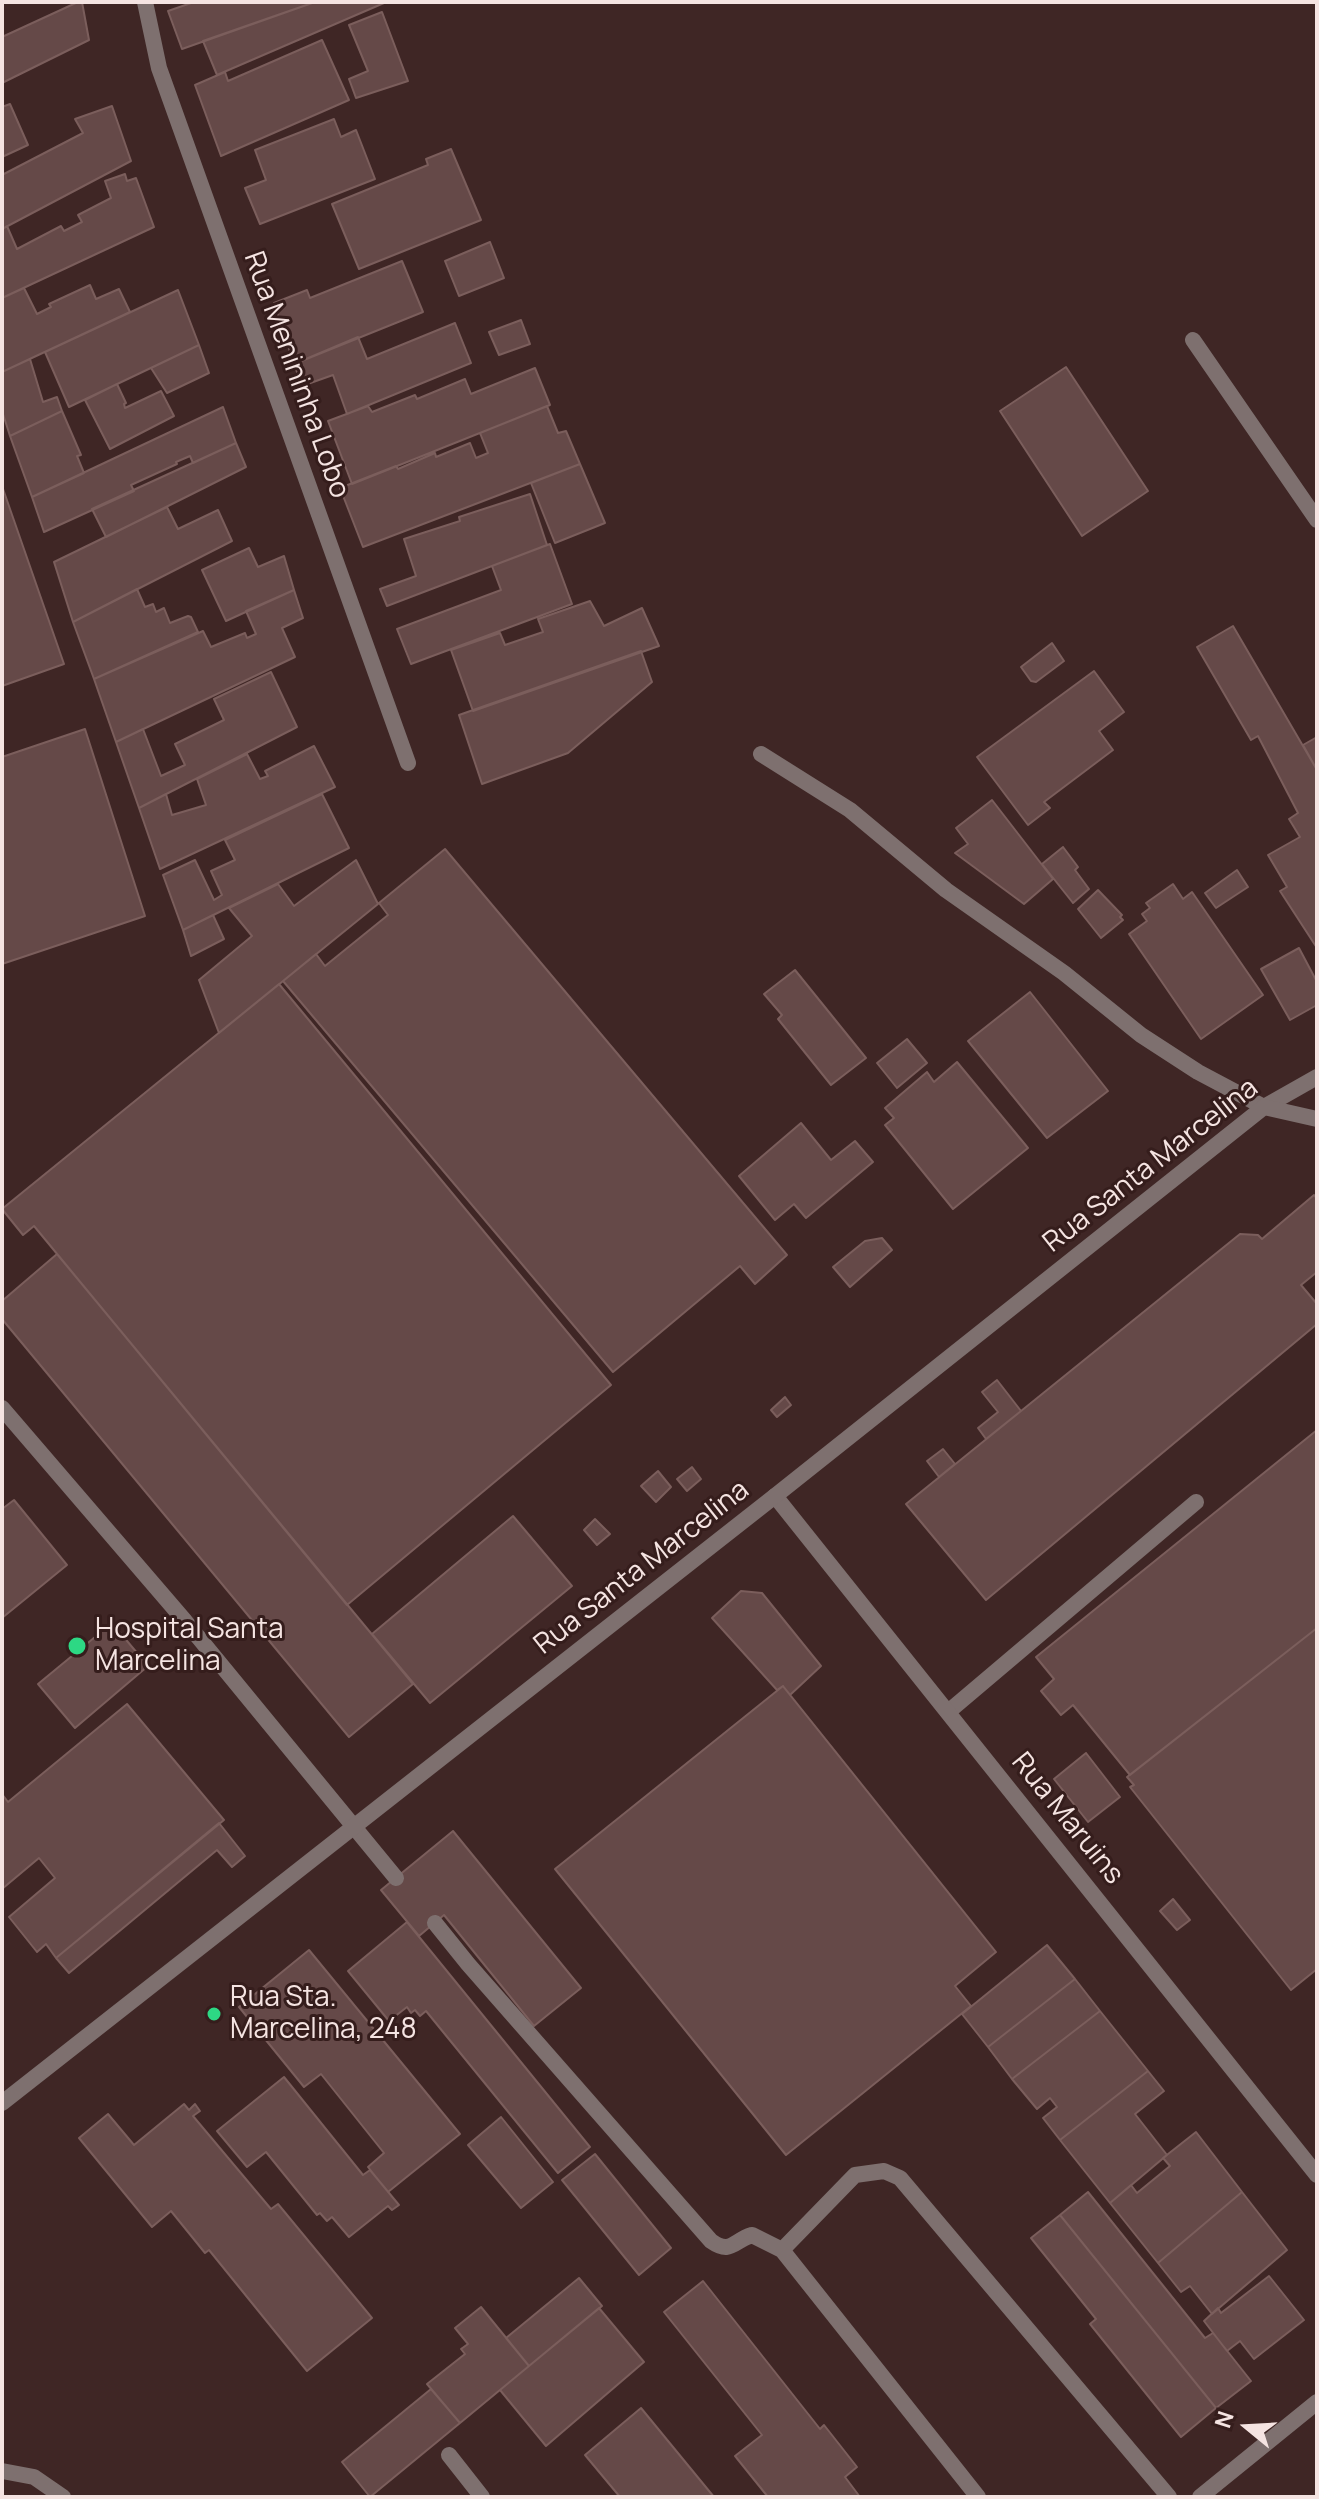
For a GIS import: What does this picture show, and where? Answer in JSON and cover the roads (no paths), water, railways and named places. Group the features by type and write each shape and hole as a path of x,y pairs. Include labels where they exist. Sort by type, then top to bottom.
{"street":[{"name":"Rua Menininha Lobo","path":"145,2 159,68 408,763"},
{"path":"1193,340 1317,520"},
{"path":"761,754 850,810 946,890 1064,973 1141,1035 1198,1072 1264,1107 1317,1119"},
{"name":"Rua Santa Marcelina","path":"2,2103 775,1496 1264,1107 1317,1077"},
{"path":"2,1408 185,1621 396,1878"},
{"name":"Rua Maruins","path":"775,1496 1317,2175"},
{"path":"948,1712 1196,1502"},
{"path":"435,1923 711,2241 729,2248 752,2235 782,2250 978,2497"},
{"path":"782,2250 855,2175 884,2171 900,2178 1169,2497"},
{"path":"1200,2497 1317,2402"},
{"path":"449,2455 482,2497"},
{"path":"2,2471 34,2477 63,2497"}],"place":[{"name":"Hospital Santa Marcelina","path":"77,1646"},
{"name":"Rua Sta. Marcelina, 248","path":"214,2014"}]}
